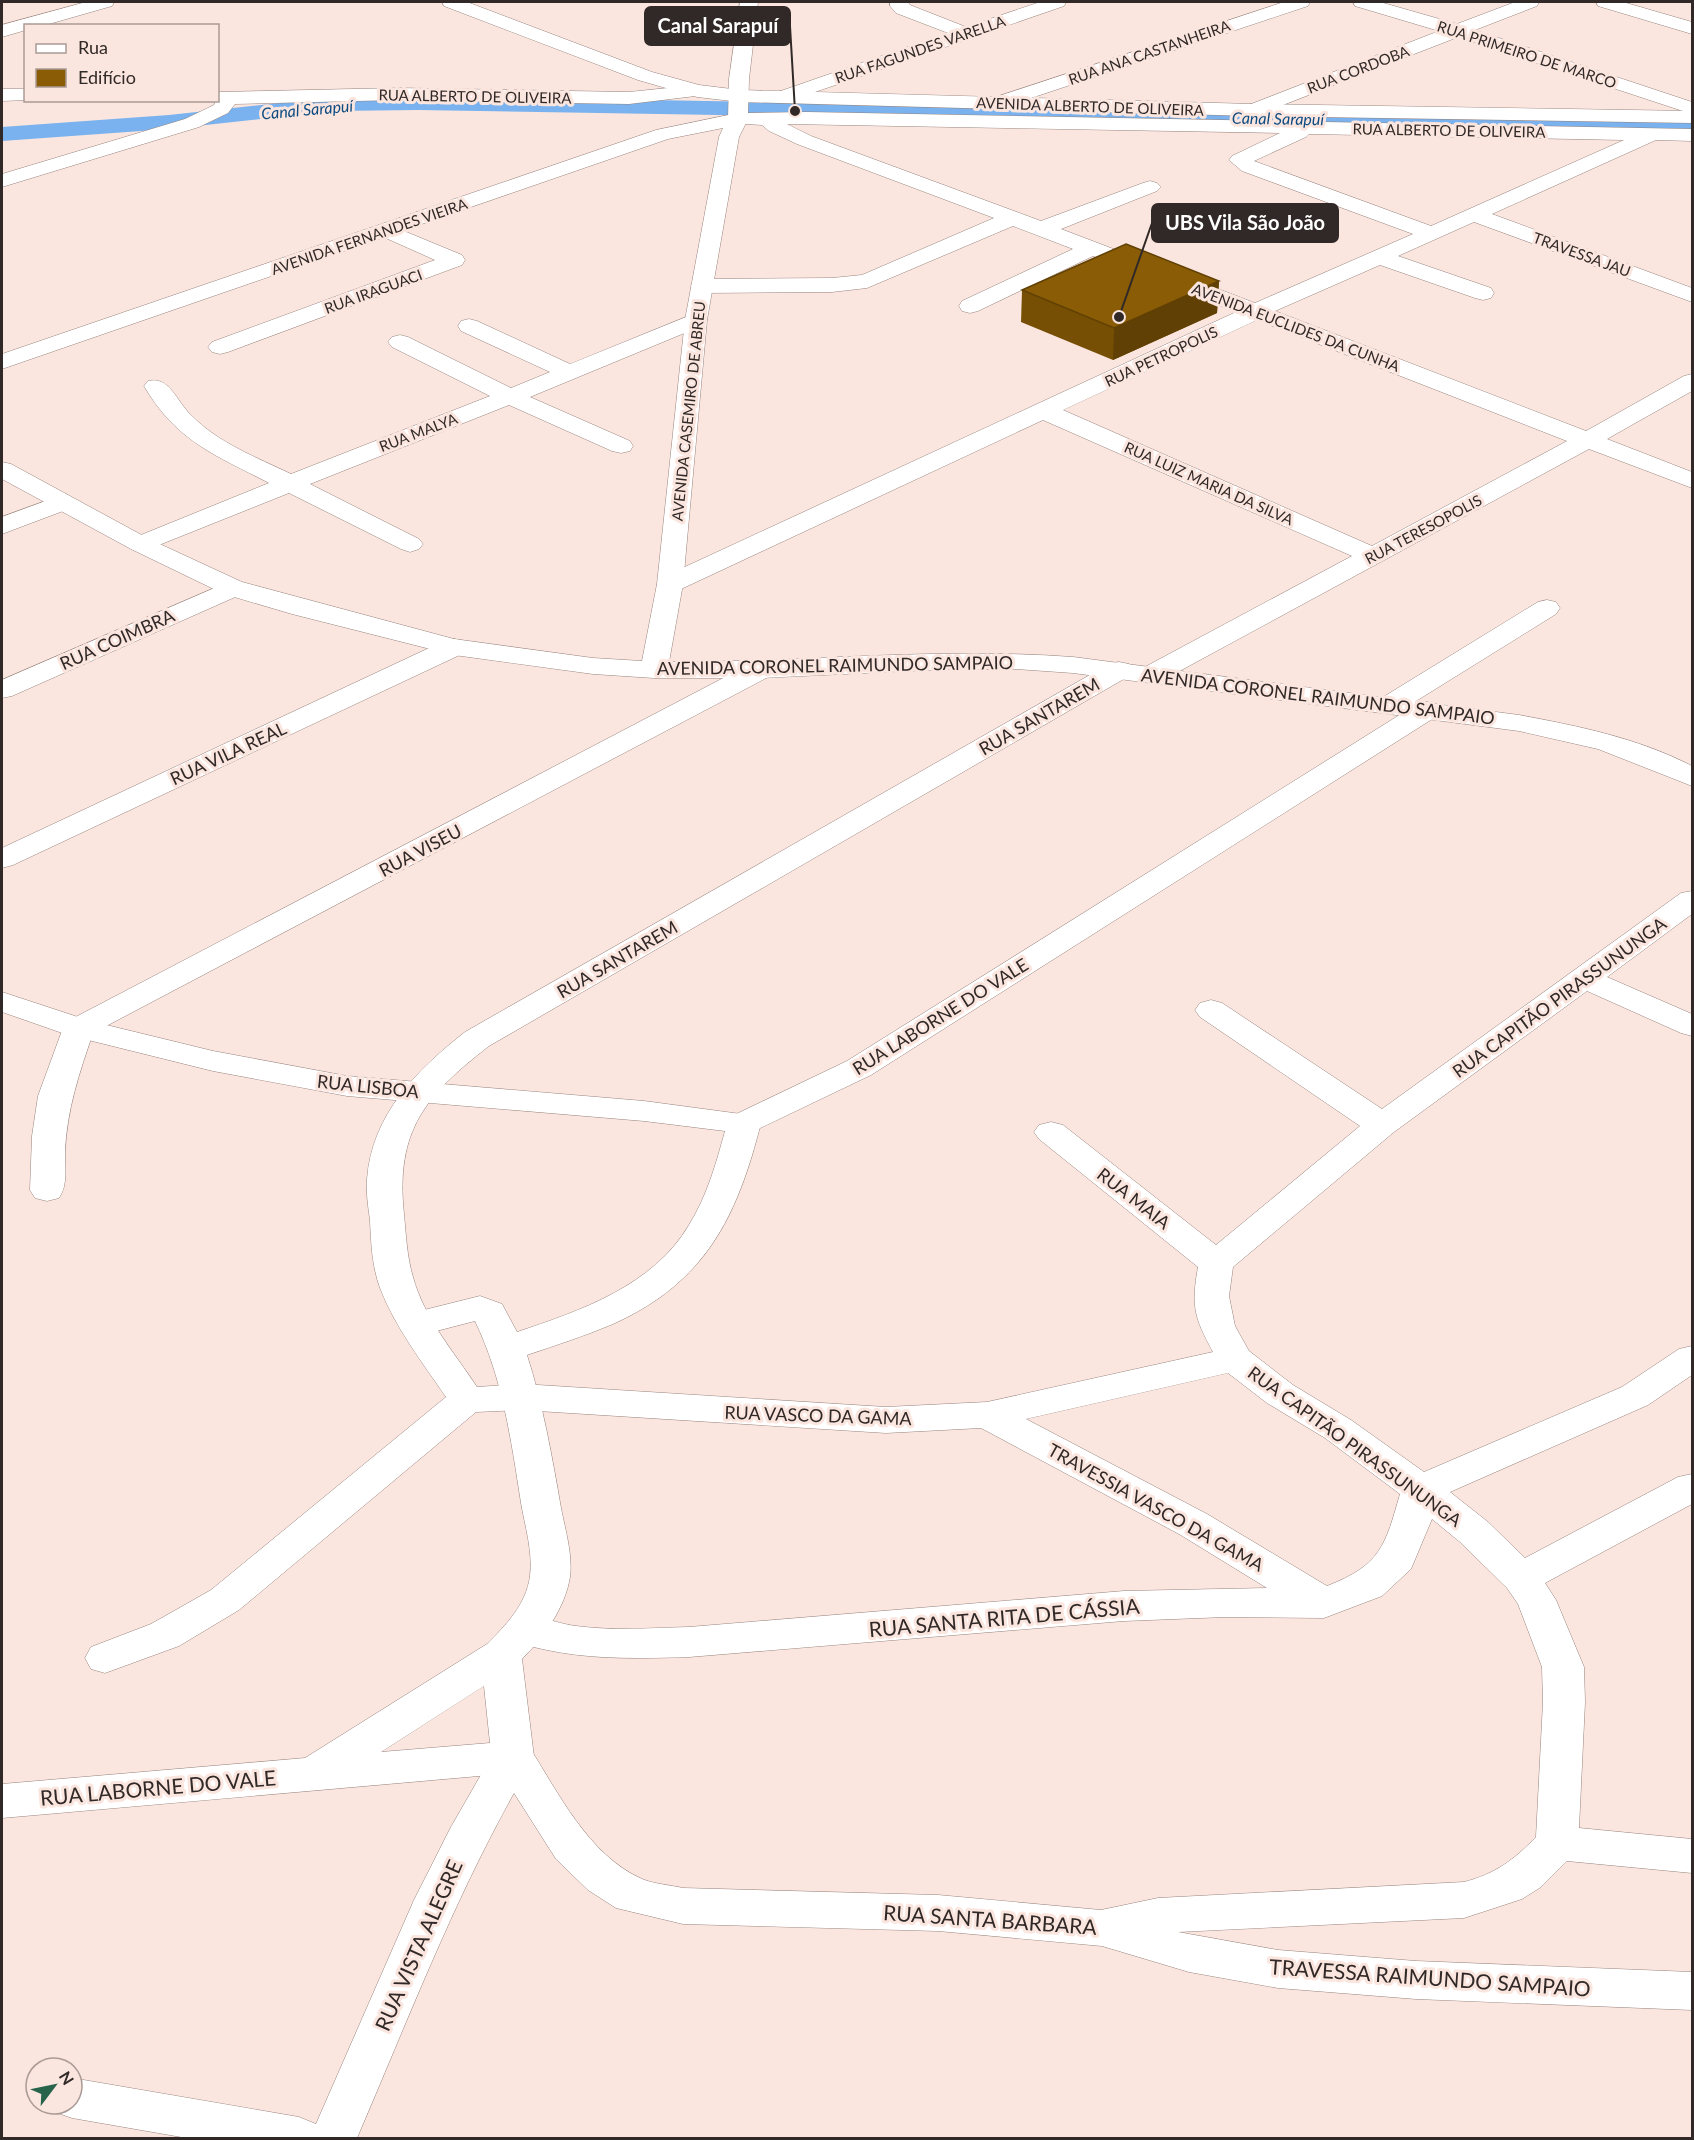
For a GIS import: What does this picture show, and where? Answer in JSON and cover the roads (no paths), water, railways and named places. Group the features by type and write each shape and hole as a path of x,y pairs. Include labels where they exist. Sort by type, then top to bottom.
{"street":[{"path":"27,24 105,2"},
{"path":"451,2 645,76 697,91 740,108"},
{"name":"AVENIDA CASEMIRO DE ABREU","path":"654,670 670,584 696,320 729,137 740,108 739,79 749,2"},
{"path":"899,2 899,6 903,9 964,33"},
{"name":"RUA FAGUNDES VARELLA","path":"782,98 1057,2"},
{"name":"RUA ANA CASTANHEIRA","path":"997,103 1301,2"},
{"name":"RUA PRIMEIRO DE MARCO","path":"1362,2 1457,30 1692,108"},
{"name":"RUA CORDOBA","path":"1253,110 1530,2"},
{"path":"1605,2 1692,28"},
{"path":"2,31 24,25"},
{"name":"RUA ALBERTO DE OLIVEIRA","path":"220,103 397,94 629,98 697,91"},
{"path":"2,95 24,95"},
{"name":"AVENIDA ALBERTO DE OLIVEIRA","path":"740,108 782,98 1253,110 1692,117"},
{"path":"2,181 192,123 220,103"},
{"name":"RUA ALBERTO DE OLIVEIRA","path":"740,108 768,119 1687,136"},
{"name":"AVENIDA FERNANDES VIEIRA","path":"2,362 740,108"},
{"name":"AVENIDA EUCLIDES DA CUNHA","path":"768,119 776,127 804,140 1013,218 1692,481"},
{"path":"1312,128 1272,142 1239,160 1249,167 1431,233"},
{"name":"RUA PETROPOLIS","path":"670,584 1255,312 1654,134"},
{"path":"1041,229 1150,187"},
{"name":"TRAVESSA JAU","path":"1471,214 1692,295"},
{"path":"702,286 832,285 867,281 1013,218"},
{"name":"RUA IRAGUACI","path":"220,347 454,260 387,230"},
{"path":"970,306 1092,249"},
{"path":"1379,257 1484,293"},
{"name":"RUA MALYA","path":"140,544 288,482 696,320"},
{"path":"469,326 569,372"},
{"path":"400,342 509,396 621,446"},
{"name":"RUA TERESOPOLIS","path":"1153,674 1588,440 1692,381"},
{"path":"156,386 174,414 206,441 410,544"},
{"name":"RUA LUIZ MARIA DA SILVA","path":"1044,411 1373,555"},
{"name":"AVENIDA CORONEL RAIMUNDO SAMPAIO","path":"2,468 140,544 233,588 301,608 454,646 593,666 654,670 760,670 949,660 1017,661 1119,670 1427,710 1578,734 1633,750 1692,777"},
{"path":"2,526 62,503"},
{"name":"RUA COIMBRA","path":"2,690 233,588"},
{"path":"1390,705 1547,608"},
{"name":"RUA VILA REAL","path":"2,859 454,646"},
{"name":"RUA VISEU","path":"79,1028 431,845 760,670"},
{"name":"RUA SANTAREM","path":"467,1400 417,1324 399,1287 390,1256 384,1178 391,1138 416,1092 442,1065 477,1039 1119,670"},
{"name":"RUA LABORNE DO VALE","path":"744,1123 859,1068 1427,710"},
{"name":"RUA CAPITÃO PIRASSUNUNGA","path":"1557,1843 1564,1702 1563,1666 1536,1600 1521,1578 1473,1532 1421,1489 1338,1429 1280,1394 1235,1359 1217,1326 1211,1296 1216,1263 1382,1125 1692,900"},
{"path":"1584,978 1692,1026"},
{"name":"RUA LISBOA","path":"2,1002 79,1028 287,1076 348,1086 644,1111 744,1123"},
{"path":"1211,1010 1382,1125"},
{"path":"47,1190 49,1136 55,1096 79,1028"},
{"path":"507,1349 614,1309 663,1280 690,1252 713,1218 733,1171 744,1123"},
{"name":"RUA MAIA","path":"1052,1132 1216,1263"},
{"name":"RUA LABORNE DO VALE","path":"315,1773 513,1643 541,1604 550,1576 549,1549 522,1398 507,1349 489,1312 485,1309 474,1309 417,1324"},
{"path":"1421,1489 1635,1396 1692,1358"},
{"name":"RUA VASCO DA GAMA","path":"467,1400 522,1398 886,1420 987,1415 1235,1359"},
{"path":"105,1658 165,1635 225,1600 467,1400"},
{"name":"TRAVESSIA VASCO DA GAMA","path":"987,1415 1193,1524 1324,1603"},
{"path":"1521,1578 1692,1487"},
{"name":"RUA SANTA RITA DE CÁSSIA","path":"513,1643 689,1642 1124,1606 1226,1602 1324,1603 1368,1586 1397,1559 1410,1527 1421,1489"},
{"path":"513,1643 513,1757"},
{"name":"RUA LABORNE DO VALE","path":"2,1801 513,1757"},
{"name":"RUA SANTA BARBARA","path":"513,1757 571,1847 604,1878 632,1895 683,1906 938,1913 1101,1928 1158,1916 1464,1900 1498,1892 1523,1879 1557,1843"},
{"name":"RUA VISTA ALEGRE","path":"334,2139 436,1900 466,1839 513,1757"},
{"path":"1557,1843 1692,1856"},
{"name":"TRAVESSA RAIMUNDO SAMPAIO","path":"1101,1928 1189,1954 1278,1969 1416,1980 1692,1991"},
{"path":"84,2100 299,2139"}],"waterway":[{"name":"Canal Sarapuí","path":"2,134 169,122 334,104 418,103 1692,125"}],"place":[{"name":"Canal Sarapuí","path":"795,111"},
{"name":"UBS Vila São João","path":"1119,317"}]}
